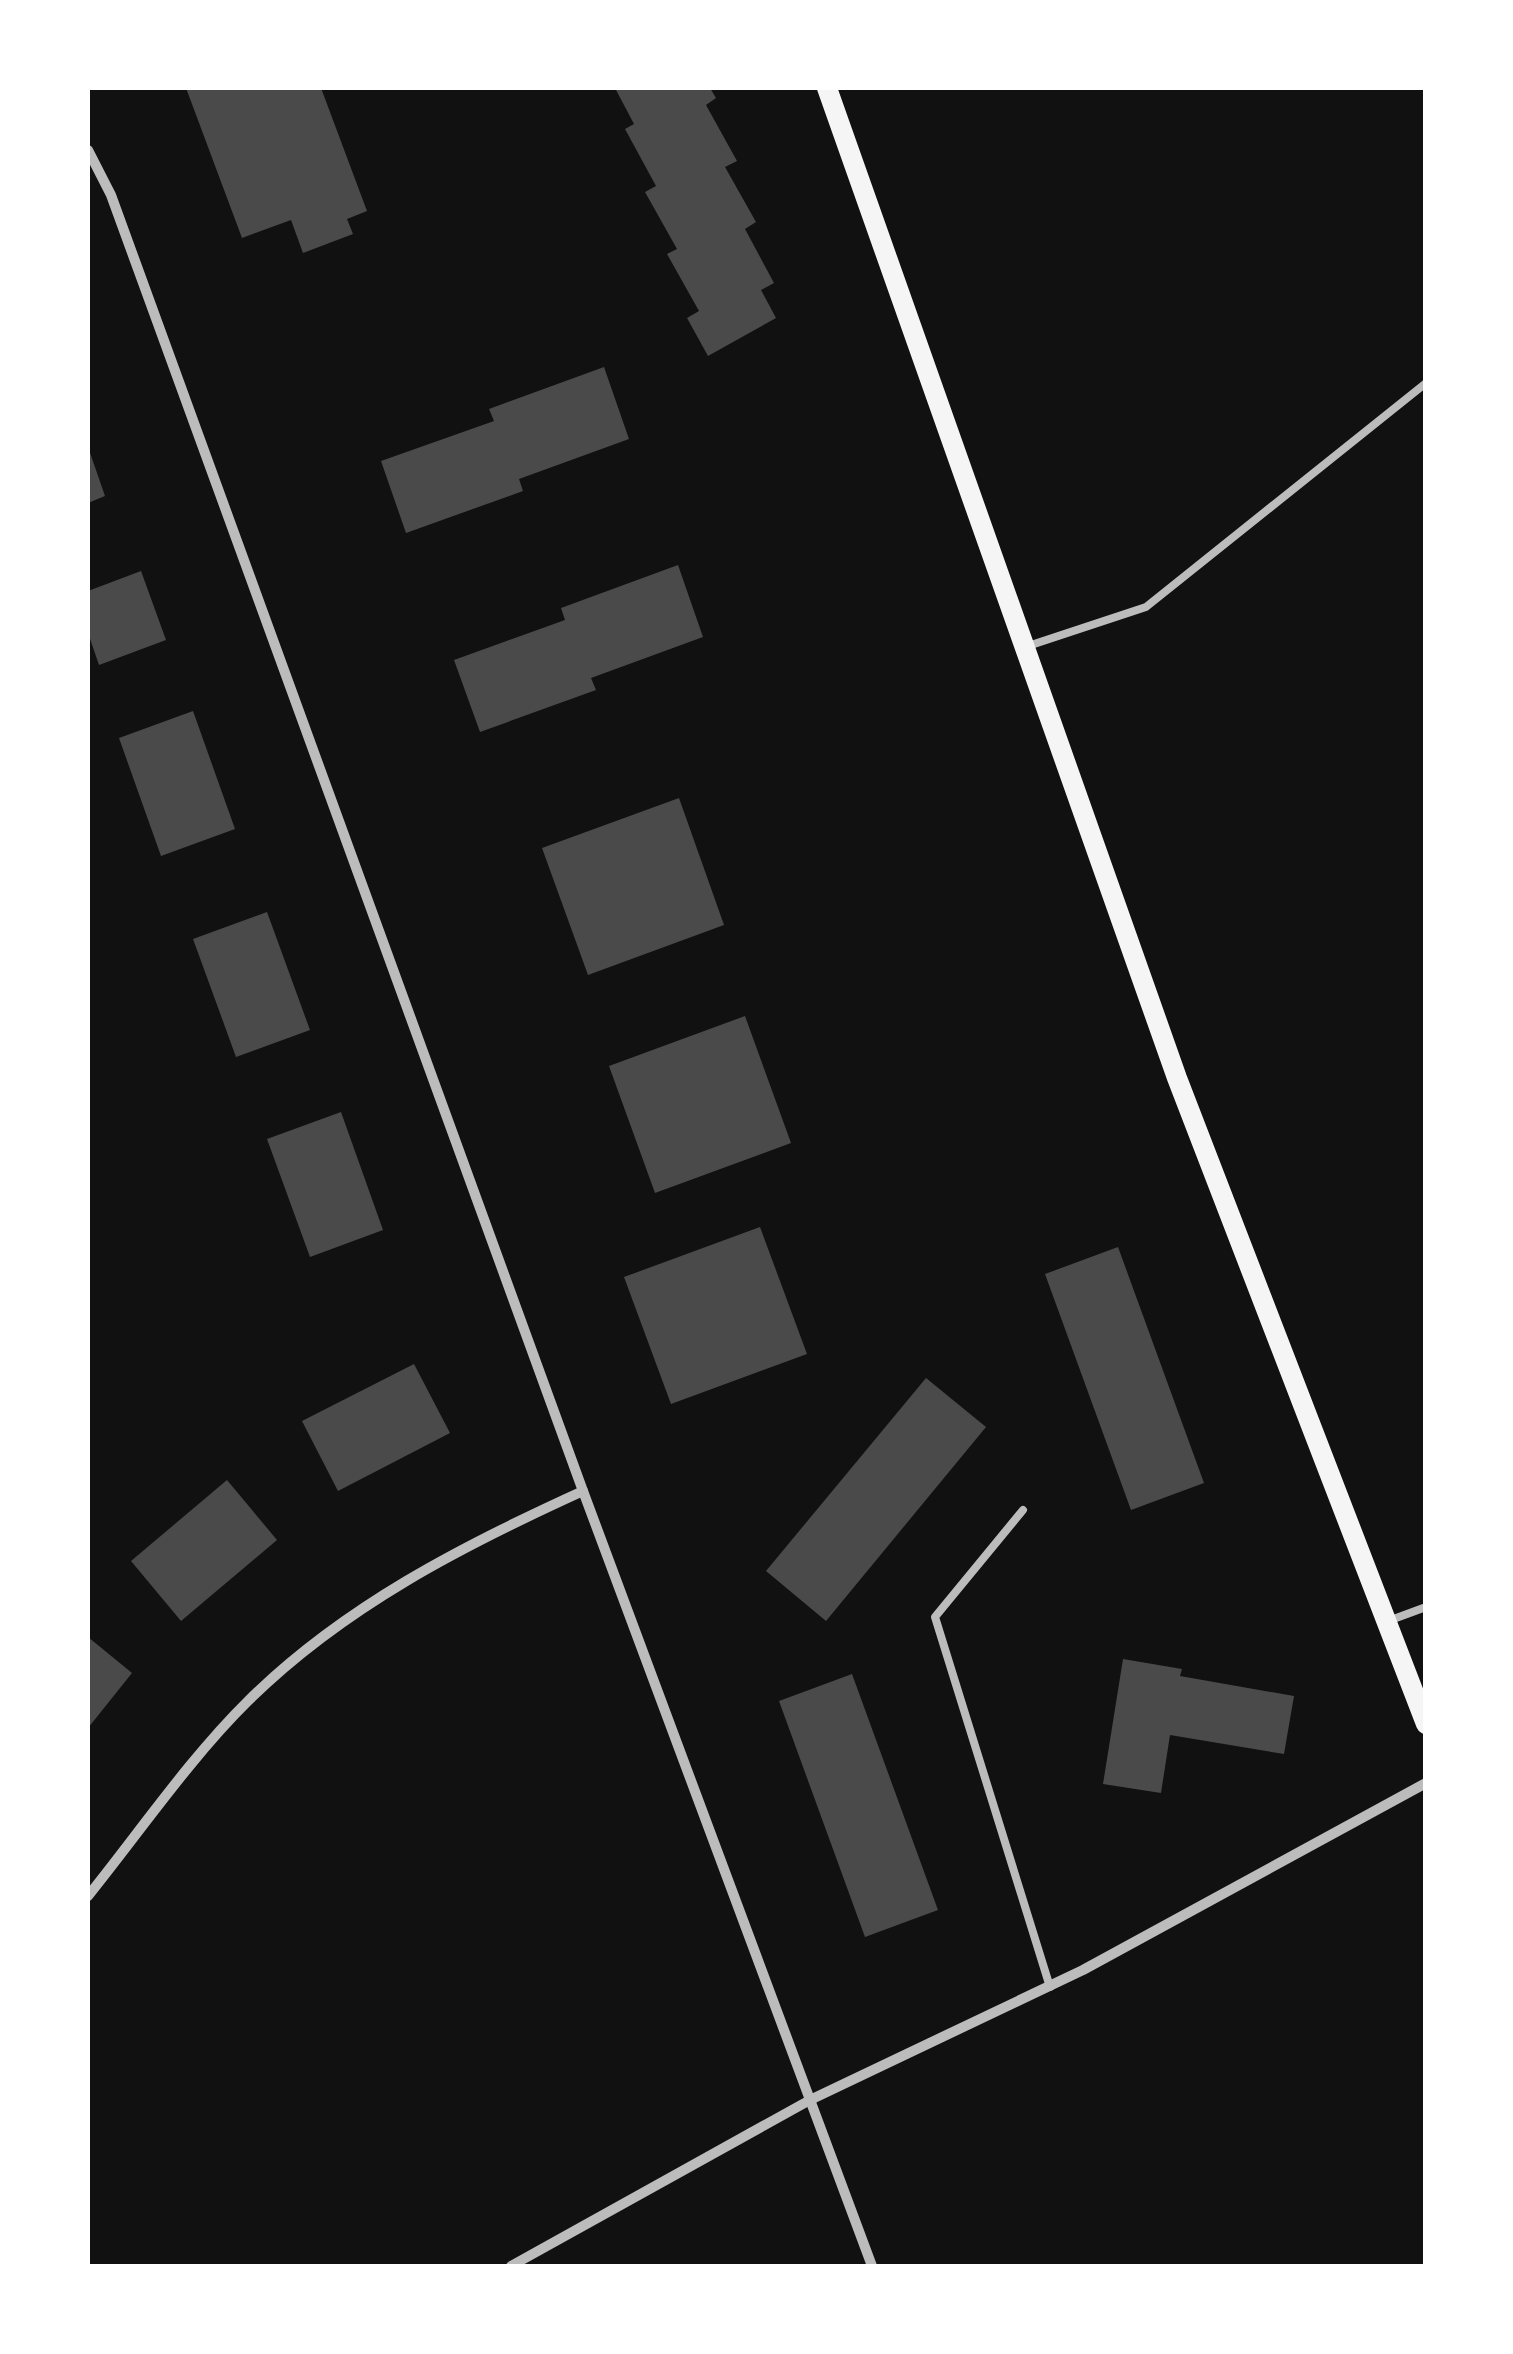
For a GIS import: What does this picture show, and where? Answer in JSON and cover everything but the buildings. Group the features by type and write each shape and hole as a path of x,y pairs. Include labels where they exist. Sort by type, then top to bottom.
{"main road":[{"path":"827,88 1177,1078 1383,1623 1426,1724"}],"street":[{"path":"88,150 111,195 583,1491 872,2266"},
{"path":"88,1896 246,1702 310,1647 380,1596 474,1541 583,1491"},
{"path":"511,2266 810,2100 1050,1987 1426,1783"}],"lane":[{"path":"1025,647 1146,608 1426,383"},
{"path":"1023,1510 935,1617 1050,1987"},
{"path":"1383,1623 1426,1607"}]}
